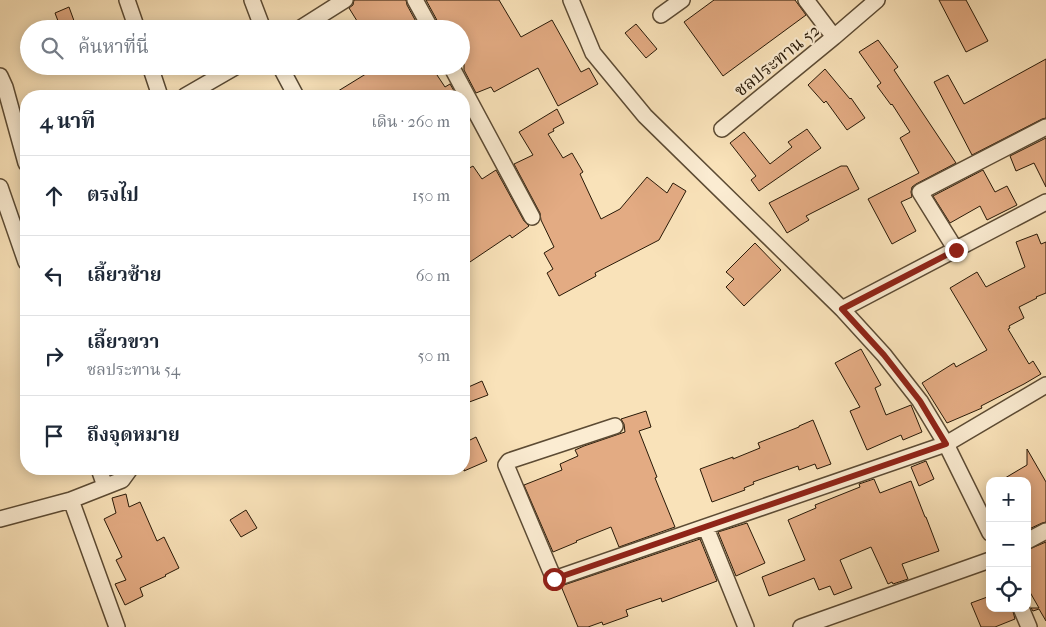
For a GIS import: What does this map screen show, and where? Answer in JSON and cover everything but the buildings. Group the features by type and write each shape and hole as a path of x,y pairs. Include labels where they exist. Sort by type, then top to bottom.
{"street":[{"path":"127,0 134,20"},
{"path":"252,0 260,20"},
{"path":"313,20 345,0"},
{"path":"416,0 426,20"},
{"path":"571,0 593,53 645,116 842,309 884,355 920,401 946,444 986,524"},
{"path":"661,16 682,0"},
{"path":"806,0 834,37"},
{"name":"ชลประทาน 52","path":"722,129 877,0"},
{"path":"153,75 158,90"},
{"path":"195,90 221,75"},
{"path":"285,75 293,90"},
{"path":"456,75 464,90"},
{"path":"0,76 5,87 20,141"},
{"path":"470,101 532,217"},
{"path":"956,250 920,192 1046,127"},
{"path":"0,187 20,245"},
{"path":"842,309 1046,202"},
{"path":"614,426 509,461 506,466 554,579 946,444 1046,385"},
{"path":"101,475 105,486"},
{"path":"0,519 71,500 122,480 126,475"},
{"path":"71,500 117,627"},
{"path":"706,528 746,627"},
{"path":"1031,539 1046,531"},
{"path":"801,627 986,561"},
{"path":"1023,612 1029,627"}],"route":[{"path":"554,579 946,444 920,401 884,355 842,309 956,250"}]}
